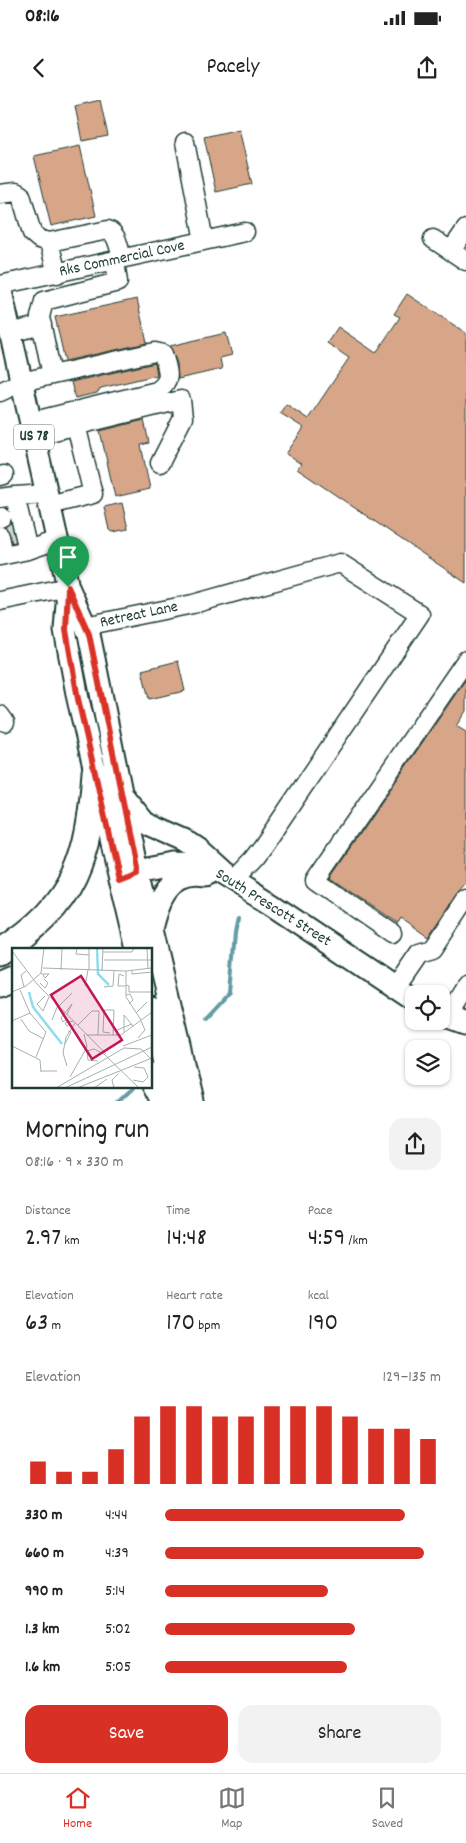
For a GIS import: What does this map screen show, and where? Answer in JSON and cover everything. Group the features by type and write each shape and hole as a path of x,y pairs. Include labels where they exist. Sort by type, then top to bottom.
{"highway":[{"path":"0,952 31,931 67,892 78,868 84,848 93,800 95,772"},
{"path":"0,984 12,979"},
{"path":"152,1078 164,1100"}],"main road":[{"name":"US 78","path":"0,286 68,587 89,634 121,793 137,948"},
{"name":"US 78","path":"68,587 66,630 78,699 95,772 128,874 151,929 192,1100"},
{"path":"121,793 145,823 186,841 201,851 233,880"},
{"name":"South Prescott Street","path":"128,874 175,864 189,864 216,870 281,910 405,994"},
{"path":"151,929 156,908 163,894 169,885 180,877 195,873 233,880"},
{"path":"152,1012 173,1100"}],"street":[{"path":"185,142 204,241"},
{"path":"0,194 16,192 21,195 32,233 49,242 108,230 113,232 116,238 119,260 118,282 44,301 40,317 52,375"},
{"path":"451,251 466,229"},
{"name":"Rks Commercial Cove","path":"0,286 244,232"},
{"path":"433,239 466,261"},
{"path":"49,242 57,274"},
{"path":"10,333 42,326"},
{"path":"0,392 22,382 52,375 155,352 163,354 169,376 166,384 157,391 32,429"},
{"path":"32,429 76,426 181,400 183,418 160,463"},
{"path":"9,520 48,500 93,494 76,426"},
{"path":"9,520 28,550"},
{"path":"9,520 2,555 28,550 57,540"},
{"name":"Retreat Lane","path":"85,626 193,604 340,563 420,614 263,846 233,880"},
{"path":"0,601 68,587"},
{"path":"392,933 315,880 466,660"},
{"path":"395,988 419,953 433,949 466,899"},
{"path":"451,1017 466,986"}],"building":[{"path":"100,100 108,136 82,141 75,106"},
{"path":"239,129 252,184 216,192 204,137"},
{"path":"80,146 96,216 51,226 34,156"},
{"path":"407,294 466,333 466,583 297,469 301,464 286,454 304,428 280,413 286,404 308,419 349,358 327,343 338,327 376,353 400,317 394,314"},
{"path":"137,299 147,343 65,361 55,317"},
{"path":"226,333 232,355 220,358 222,369 178,379 177,363 170,346"},
{"path":"155,363 157,375 101,388 97,393 75,398 71,382"},
{"path":"144,420 149,443 141,445 150,489 115,497 100,431"},
{"path":"122,503 128,529 113,532 109,530 104,507"},
{"path":"11,523 15,542 12,543 10,533 5,527"},
{"path":"178,661 185,691 149,699 142,670"},
{"path":"466,679 466,711 456,726 466,732 466,883 457,893 428,937 401,918 398,923 330,877"}],"waterway":[{"path":"205,1021 230,994 238,919"},
{"path":"116,1101 130,1088"}],"tunnel":[{"path":"6,534 19,531"}],"route":[{"path":"68,587 89,634 137,871 119,878 78,699 66,630 68,587"}]}
